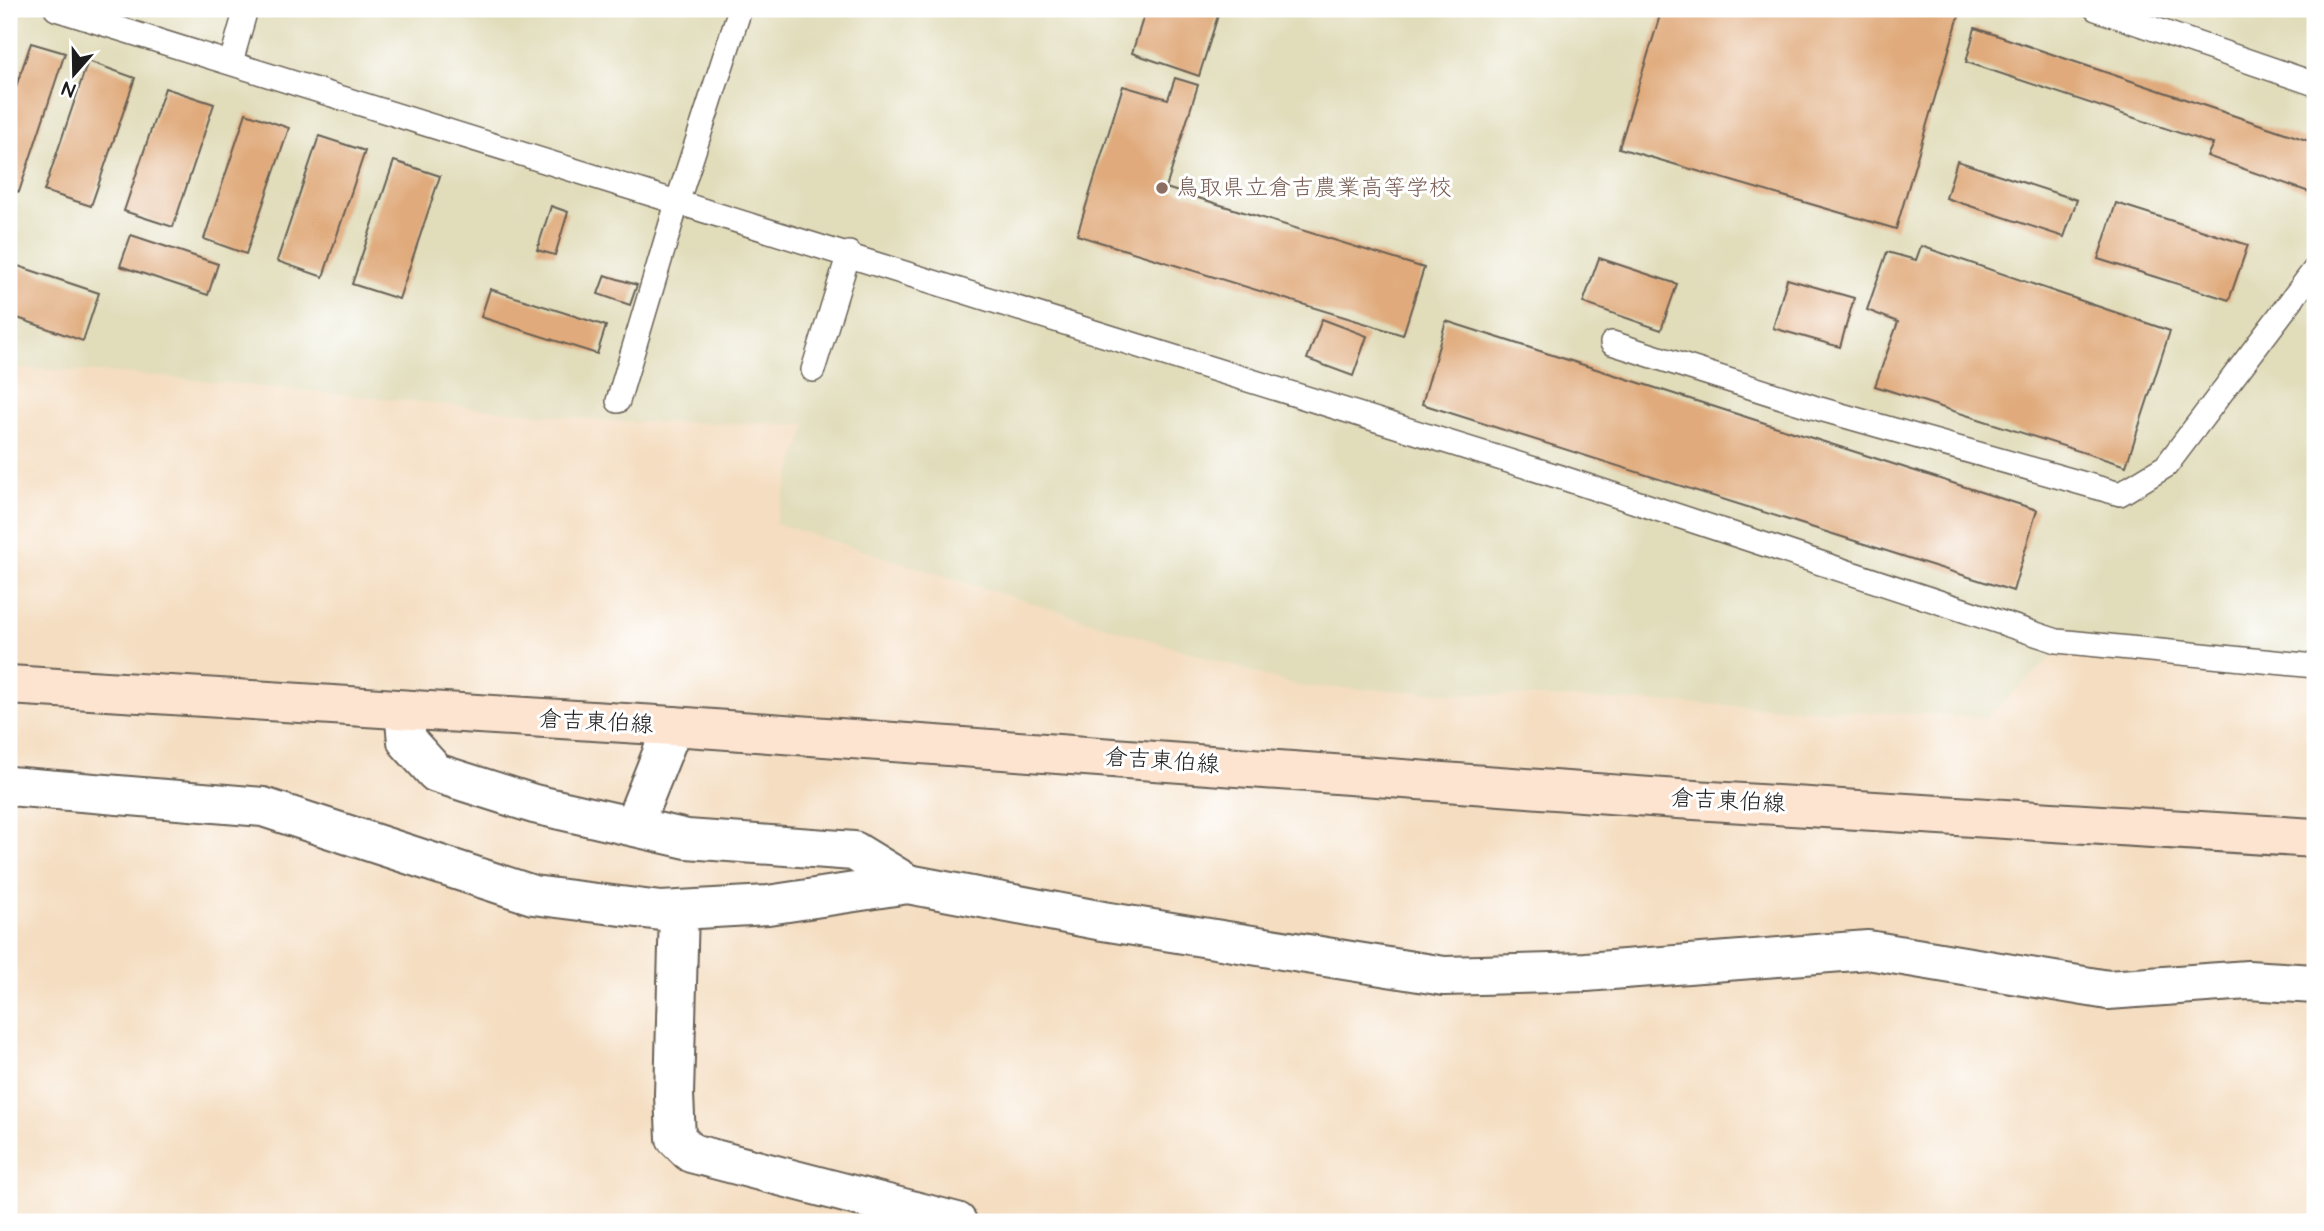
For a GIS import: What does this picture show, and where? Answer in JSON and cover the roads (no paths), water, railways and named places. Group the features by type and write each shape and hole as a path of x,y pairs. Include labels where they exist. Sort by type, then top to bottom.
{"main road":[{"name":"倉吉東伯線","path":"9,685 404,712 673,726 1664,798 2315,838"}],"street":[{"path":"404,712 407,741 436,773 534,804 687,839 854,851 908,884 1103,921 1444,976 1586,972 1868,950 2108,990 2248,980 2315,984"},
{"path":"633,826 673,726"},
{"path":"9,786 263,807 533,895 662,911 768,905 908,884"},
{"path":"679,910 674,1095 676,1138 691,1153 957,1222"}],"lane":[{"path":"56,9 849,253 1560,477 2057,641 2315,666"},
{"path":"230,62 246,9"},
{"path":"618,401 678,200 740,9"},
{"path":"2096,9 2315,84"},
{"path":"813,370 849,253"},
{"path":"1612,344 1813,407 2120,494 2166,466 2315,269"}],"place":[{"name":"鳥取県立倉吉農業高等学校","path":"1162,188"}]}
